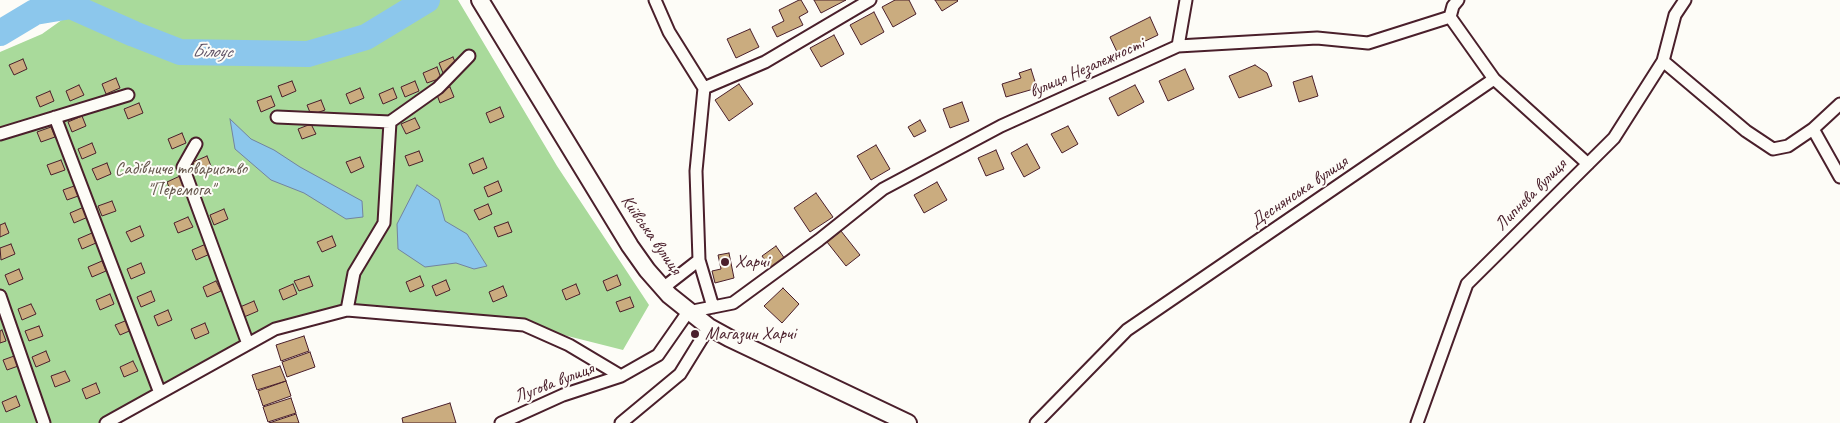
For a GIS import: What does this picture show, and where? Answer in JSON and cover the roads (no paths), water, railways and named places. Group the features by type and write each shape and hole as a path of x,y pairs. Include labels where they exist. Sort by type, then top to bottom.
{"main road":[{"name":"Київська вулиця","path":"480,0 630,246 663,288 688,312 709,326 908,423"}],"street":[{"path":"656,0 670,32 704,88 696,171 699,260 713,307"},
{"path":"704,88 764,62 870,0"},
{"path":"1178,46 1186,0"},
{"path":"1458,0 1453,6 1450,17 1494,79 1588,164"},
{"name":"Липнева вулиця","path":"1417,423 1467,284 1614,138 1663,61 1675,15 1685,0"},
{"name":"вулиця Незалежності","path":"688,312 733,303 819,240 883,189 1001,126 1178,46 1317,38 1368,43 1450,17"},
{"path":"277,117 390,122 438,88 469,56"},
{"path":"1663,61 1746,131 1773,149 1788,146 1813,129 1840,104"},
{"name":"Деснянська вулиця","path":"1036,423 1128,330 1494,79"},
{"path":"0,134 128,95"},
{"path":"55,117 160,393"},
{"path":"347,310 354,273 384,224 390,122"},
{"path":"1813,129 1840,177"},
{"path":"196,144 183,167 248,344"},
{"path":"663,288 699,260"},
{"path":"0,296 44,423"},
{"path":"106,423 275,329 347,310 524,325 569,345 621,376"},
{"name":"Лугова вулиця","path":"501,423 563,395 621,376 658,355 688,312"},
{"path":"620,423 680,374 709,326"}],"water":[{"path":"230,119 251,139 274,150 300,167 362,201 363,217 346,219 304,193 271,180 235,149"},
{"path":"417,185 439,200 445,221 467,234 487,266 474,269 456,263 425,267 398,249 397,224"}],"waterway":[{"name":"Білоус","path":"0,33 35,12 71,6 180,52 308,54 366,37 427,0"}],"place":[{"name":"Харчі","path":"725,262"},
{"name":"Магазин Харчі","path":"695,334"}],"park label":[{"name":"Садівниче товариство \"Перемога\"","path":"181,179"}]}
